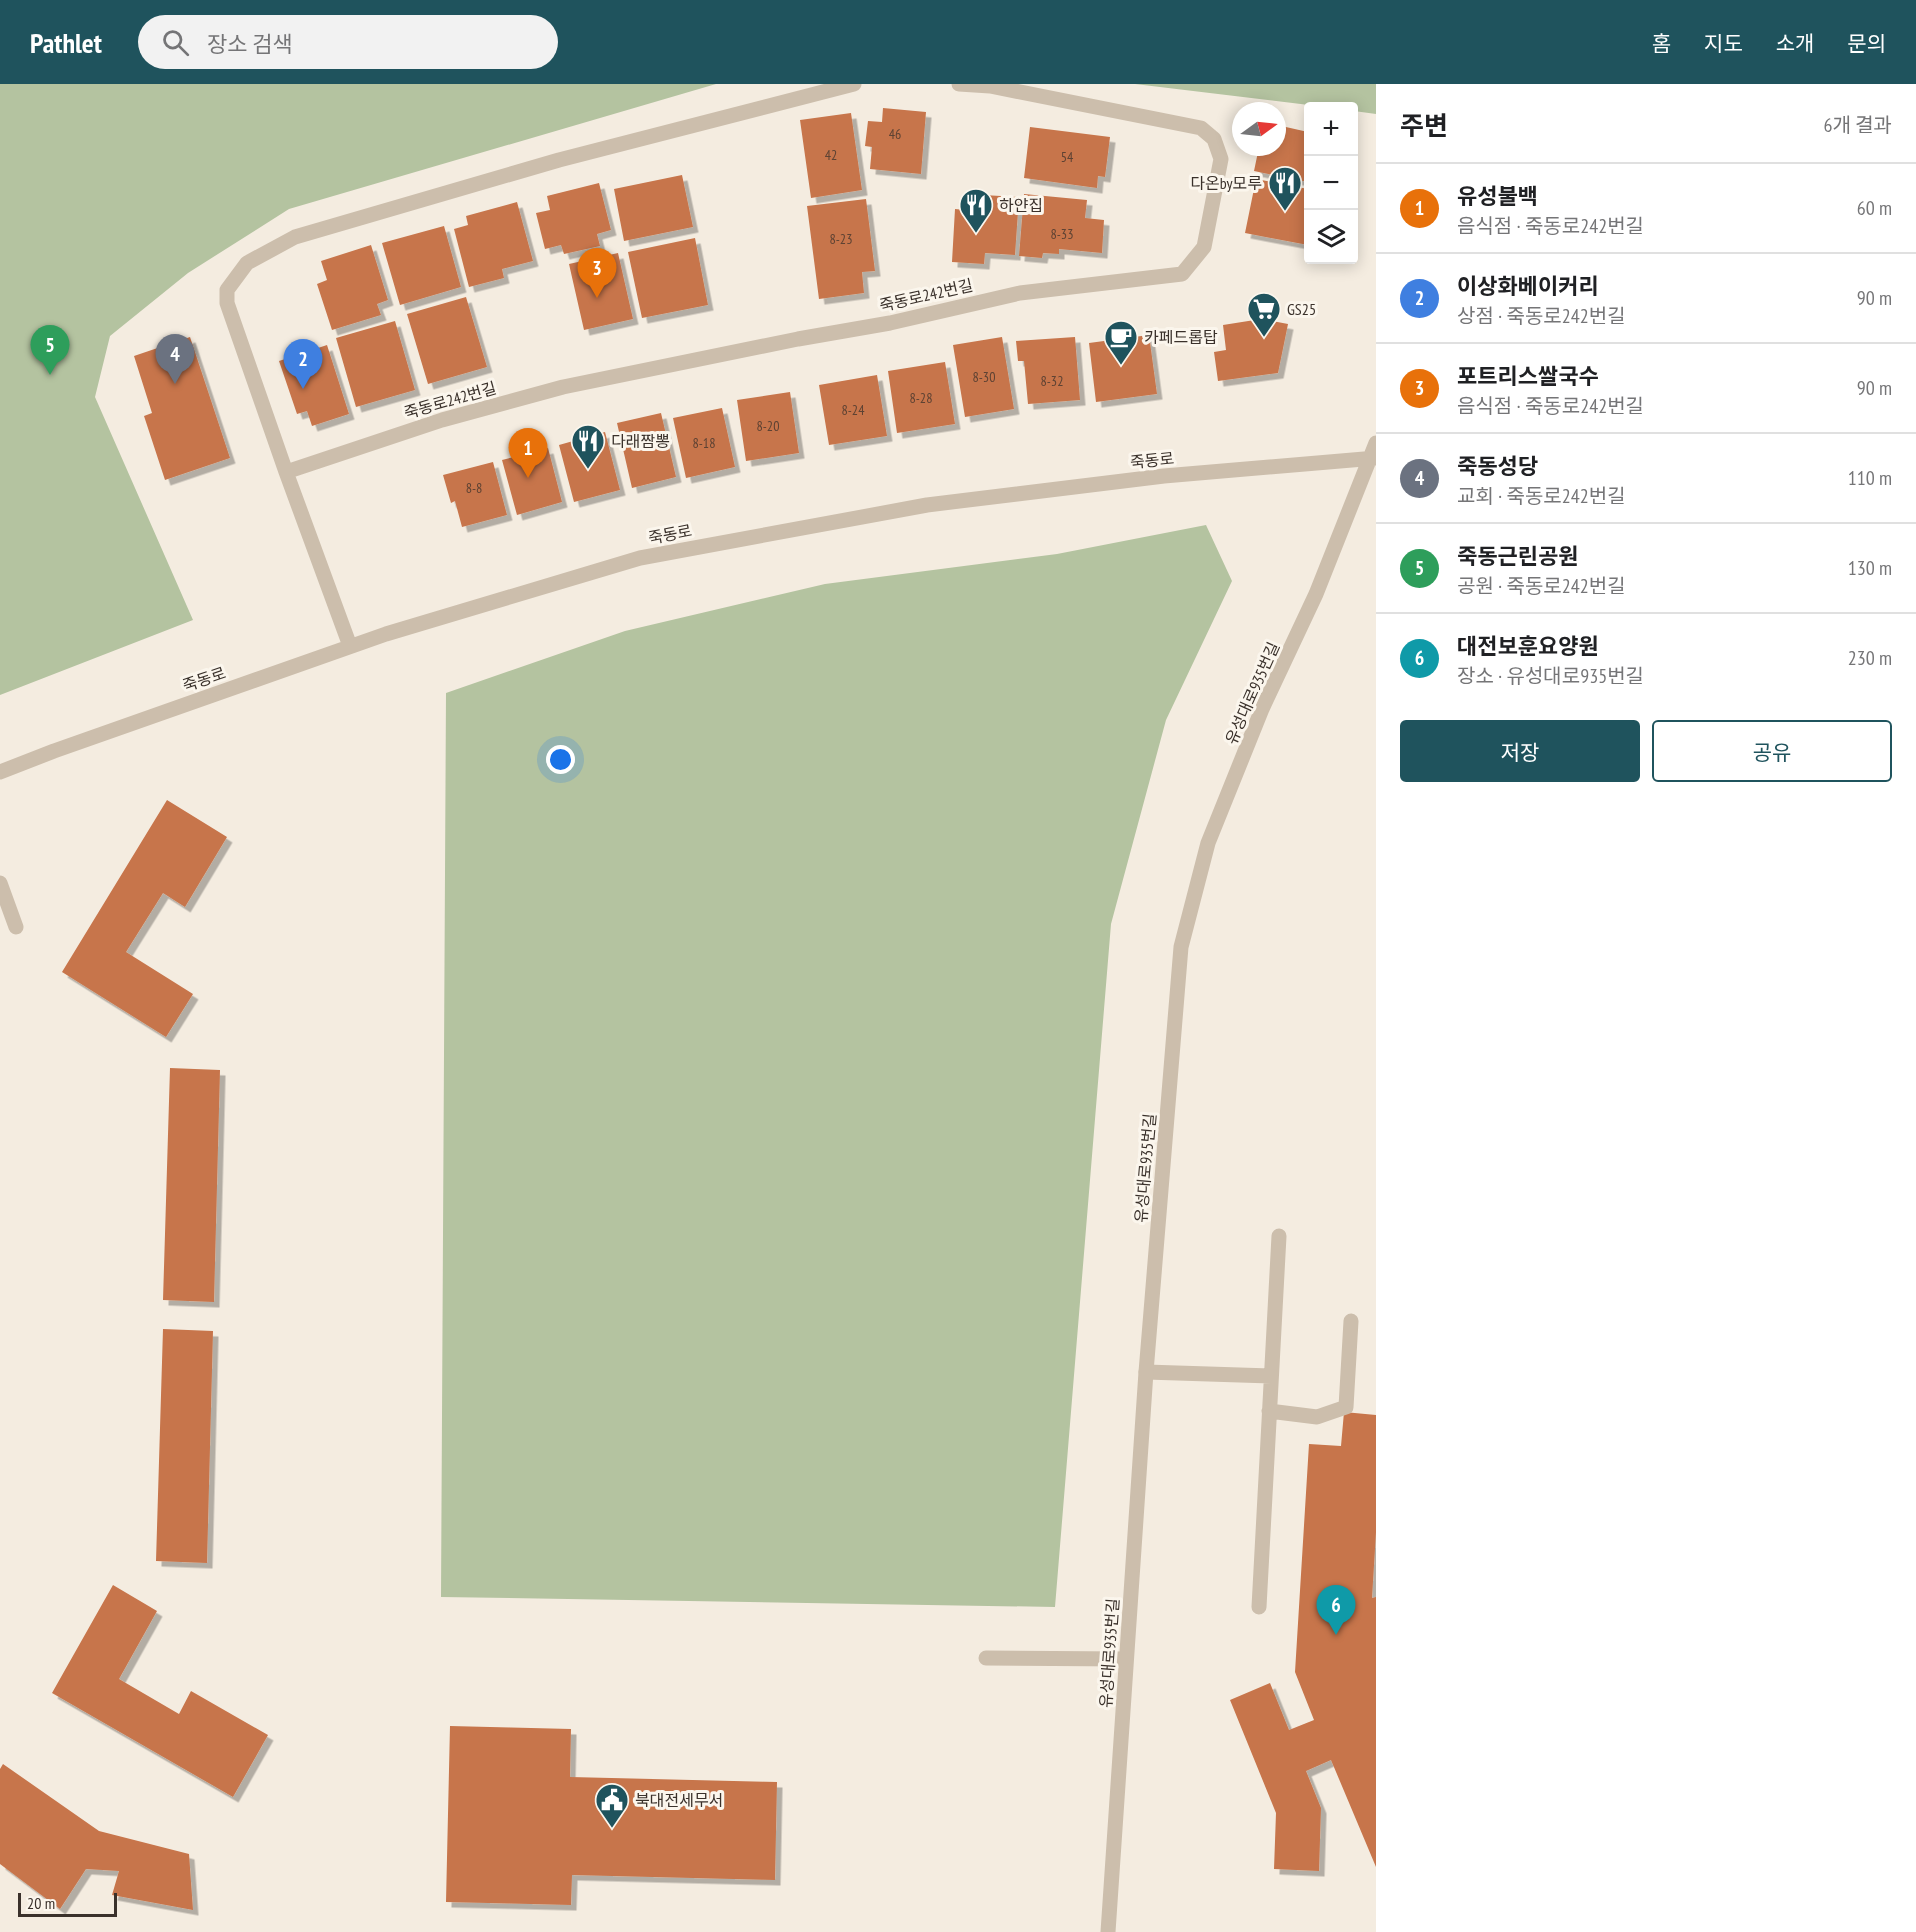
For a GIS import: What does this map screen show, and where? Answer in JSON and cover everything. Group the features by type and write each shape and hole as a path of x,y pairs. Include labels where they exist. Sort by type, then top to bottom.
{"street":[{"path":"350,646 227,303 227,290 247,263 296,237 559,159 854,84"},
{"name":"죽동로242번길","path":"286,472 442,420 563,387 798,339 890,323 1020,293 1182,274 1204,247 1221,159 1215,139 1201,128 990,86 959,84"},
{"name":"유성대로935번길","path":"1107,1932 1146,1372 1181,947 1208,843 1262,709 1316,594 1372,458 1376,443"},
{"name":"죽동로","path":"0,772 386,633 640,558 927,505 1164,476 1372,458"},
{"path":"0,883 16,927"},
{"path":"1259,1607 1279,1236"},
{"path":"1269,1411 1317,1417 1346,1407 1351,1320"},
{"path":"1146,1372 1271,1376"},
{"path":"986,1658 1126,1659"}],"green space":[{"path":"0,84 716,84 289,209 188,273 110,336 95,397 193,620 0,695"},
{"path":"1135,84 1376,84 1376,114 1358,112 1358,102 1304,102 1304,104"},
{"path":"1206,525 1232,581 1166,720 1111,924 1055,1607 441,1597 446,693 625,631 825,584 1057,554"}],"building":[{"path":"883,108 926,112 921,174 870,169 872,147 865,146 868,121 882,122"},
{"path":"851,113 862,190 811,198 800,120"},
{"path":"1030,127 1110,137 1105,177 1098,176 1097,188 1024,178"},
{"path":"1286,127 1304,131 1304,181 1254,171 1257,156 1286,156"},
{"path":"682,175 693,227 624,241 614,189"},
{"path":"1256,179 1304,188 1304,244 1245,233"},
{"path":"599,183 611,230 597,234 600,246 564,254 561,245 545,249 536,213 550,210 547,196"},
{"path":"966,194 1019,197 1015,255 985,253 984,264 952,262 955,209 965,210"},
{"path":"1024,194 1087,200 1085,218 1104,220 1102,253 1059,249 1059,254 1043,253 1042,258 1019,256"},
{"path":"866,199 875,271 862,272 864,293 819,299 807,206"},
{"path":"517,202 533,261 502,269 504,278 469,287 454,229 468,225 466,216"},
{"path":"444,226 461,287 400,305 382,243"},
{"path":"695,238 708,305 642,318 628,252"},
{"path":"371,245 388,300 377,304 381,315 332,330 317,284 327,280 321,261"},
{"path":"618,253 633,319 584,330 569,264"},
{"path":"466,297 487,367 428,384 407,314"},
{"path":"1261,319 1288,324 1278,373 1218,381 1214,352 1226,350 1223,325"},
{"path":"395,321 415,390 356,407 336,338"},
{"path":"1149,335 1157,394 1096,402 1089,343"},
{"path":"190,337 230,458 165,480 144,416 152,413 134,356"},
{"path":"1002,337 1014,409 965,417 953,345"},
{"path":"1075,337 1080,400 1028,404 1024,361 1018,361 1016,341"},
{"path":"327,345 349,414 312,426 307,411 297,414 279,361"},
{"path":"945,362 955,424 897,433 888,371"},
{"path":"877,375 887,436 829,445 819,385"},
{"path":"790,392 799,453 746,461 737,400"},
{"path":"722,408 735,467 686,478 673,418"},
{"path":"661,413 676,477 632,488 617,423"},
{"path":"605,432 620,490 574,502 559,445"},
{"path":"548,448 562,502 517,515 502,460"},
{"path":"493,462 507,515 462,527 455,501 451,503 443,475"},
{"path":"167,800 227,837 185,907 163,893 126,952 193,994 166,1037 62,972"},
{"path":"170,1068 220,1070 214,1302 163,1300"},
{"path":"163,1329 213,1331 207,1563 156,1561"},
{"path":"1344,1412 1376,1415 1376,1532 1372,1598 1376,1597 1376,1867 1331,1760 1306,1771 1321,1808 1319,1871 1274,1869 1276,1813 1230,1700 1270,1683 1289,1730 1314,1720 1295,1672 1309,1444 1341,1446"},
{"path":"113,1585 157,1611 119,1679 179,1714 191,1691 268,1735 233,1797 52,1693"},
{"name":"북대전세무서","path":"450,1726 571,1729 570,1777 777,1782 775,1880 572,1875 571,1905 446,1902"},
{"path":"3,1764 99,1831 189,1854 193,1910 112,1895 119,1871 86,1869 60,1909 0,1864 0,1769"}],"place":[{"name":"다온by모루","path":"1285,212"},
{"name":"하얀집","path":"976,234"},
{"name":"포트리스쌀국수","path":"597,298"},
{"name":"GS25","path":"1264,338"},
{"name":"카페드롭탑","path":"1121,366"},
{"name":"죽동근린공원","path":"50,375"},
{"name":"죽동성당","path":"175,384"},
{"name":"이상화베이커리","path":"303,389"},
{"name":"다래짬뽕","path":"588,470"},
{"name":"유성불백","path":"528,478"},
{"name":"대전보훈요양원","path":"1336,1635"},
{"name":"북대전세무서","path":"612,1829"}]}
